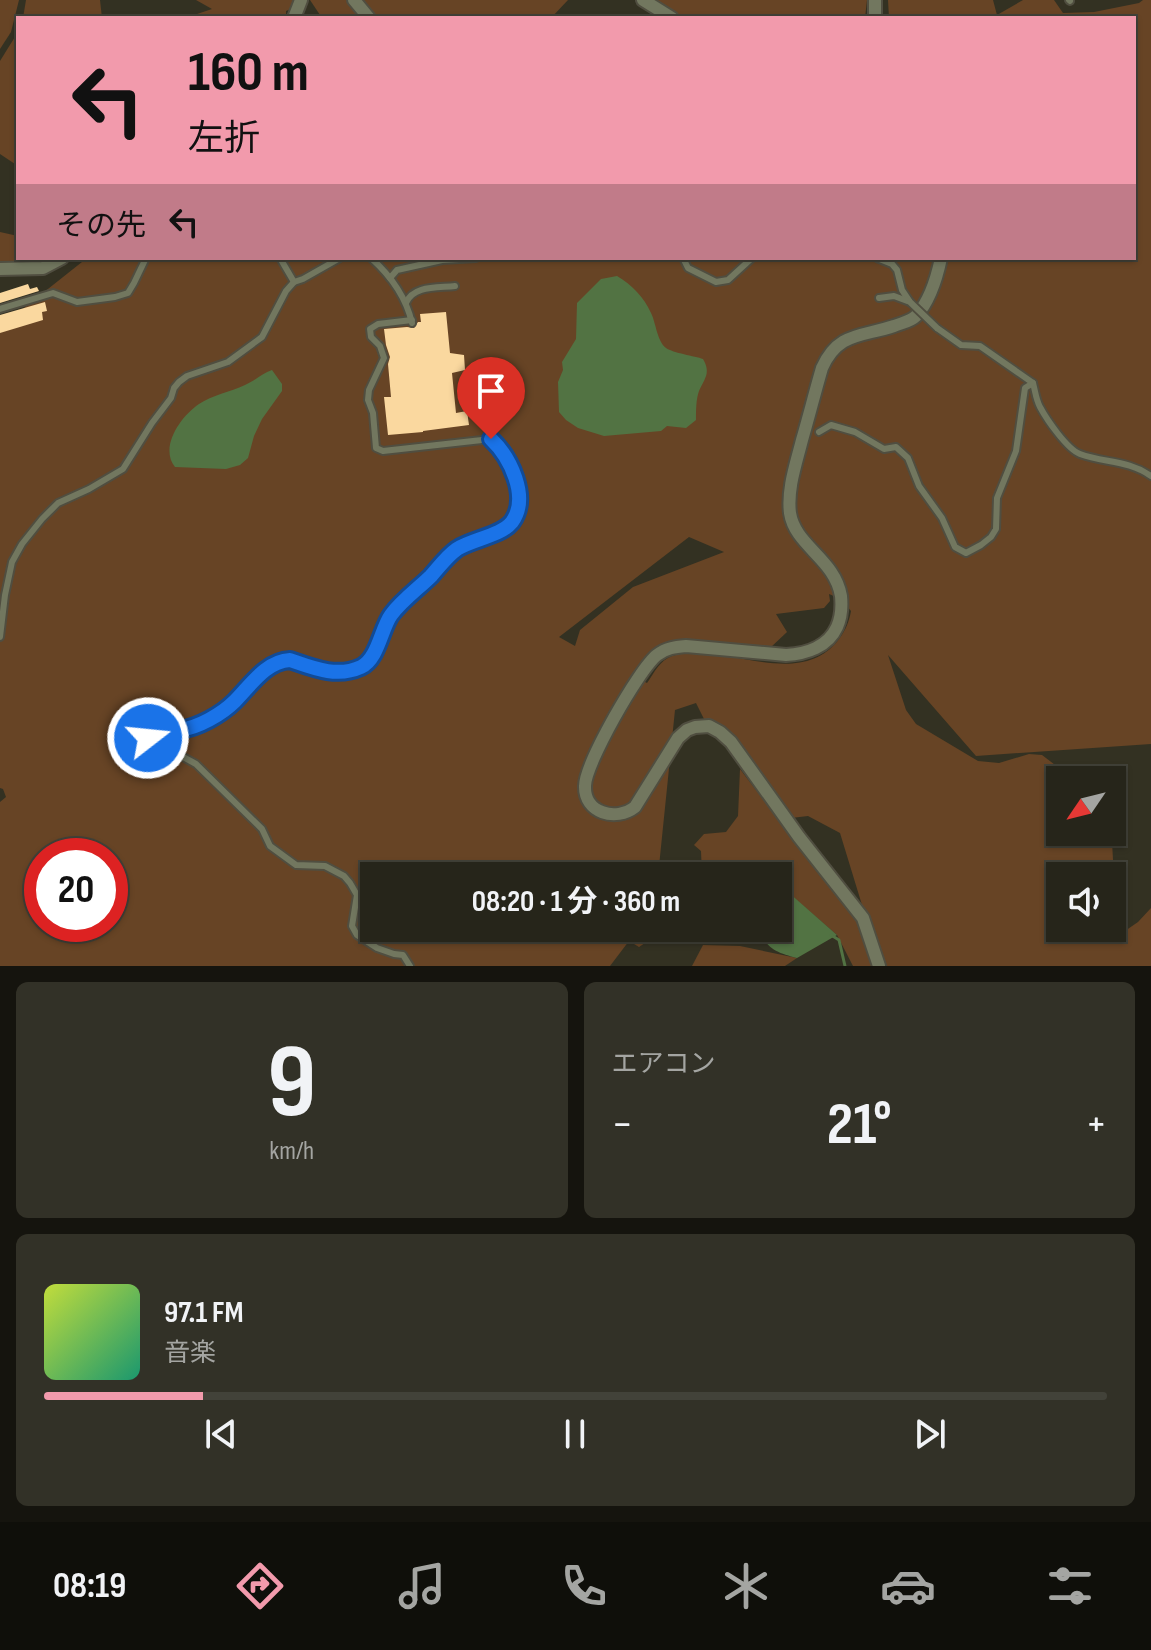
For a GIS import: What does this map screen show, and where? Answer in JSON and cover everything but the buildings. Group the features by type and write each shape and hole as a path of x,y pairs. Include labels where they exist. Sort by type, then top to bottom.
{"street":[{"path":"354,0 367,16"},
{"path":"643,0 669,16"},
{"path":"0,269 43,268 58,260"},
{"path":"879,966 863,918 720,732 709,726 687,730 678,738 629,812 613,815 595,809 585,793 584,784 595,755 636,682 653,658 663,650 686,646 799,654 820,646 835,632 842,603 835,576 798,533 791,516 789,495 822,368 837,345 845,340 880,331 916,316 931,290 940,260"}],"lane":[{"path":"0,309 53,293 77,302 128,293 145,260"},
{"path":"281,260 294,282"},
{"path":"0,637 12,562 42,519 58,503 123,469 179,382 187,376 228,362 262,337 294,282 336,260"},
{"path":"373,260 390,278 406,303 412,321 378,324 370,329 371,337 380,346 384,358 369,390 368,400 373,413 376,448 383,451 491,439 500,447 520,492 512,521 502,530 454,551 390,616 366,665 354,670 328,673 283,660 245,688 235,702 198,725 179,730 148,727 148,738 196,764 262,829 270,846 296,865 325,866 344,876 357,895 352,926 357,935 377,948 403,955 410,966"},
{"path":"390,278 397,270 442,260"},
{"path":"684,260 688,268 716,282 728,280 750,260"},
{"path":"882,260 897,270 902,290 910,302 937,328 961,345 980,346 1033,383 1039,405 1067,445 1077,453 1122,462 1151,476"},
{"path":"406,303 409,295 416,290 455,286"},
{"path":"879,298 894,296 910,302"},
{"path":"819,432 831,425 855,432 884,449 896,447 908,458 919,486 942,518 955,547 966,553 991,537 996,529 997,498 1016,451 1025,388 1033,383"}],"shaded area":[{"path":"0,0 19,0 11,32 0,49"},
{"path":"26,0 100,0 102,16 23,16"},
{"path":"196,0 296,0 293,8 286,11 286,16 191,16 212,9"},
{"path":"310,0 348,0 363,16 321,16"},
{"path":"358,0 568,0 553,16 370,16"},
{"path":"656,0 867,0 865,16 681,16"},
{"path":"888,0 993,0 997,15 1023,0 1054,0 1063,13 1094,12 1151,0 1151,744 976,756 888,655 906,710 916,724 978,761 999,763 1029,754 1042,755 1056,766 1046,766 1046,846 1112,846 1113,862 1046,862 1046,942 1126,942 1126,930 1151,908 1151,966 887,966 862,905 840,833 808,816 791,818 720,728 704,719 696,703 675,710 659,862 360,862 360,942 628,942 610,966 0,966 0,802 6,797 0,788 0,327 84,260 1136,260 1136,16 889,16","holes":["689,537 724,552 633,587 580,630 575,646 559,637","829,594 841,599 851,611 839,639 822,654 803,662 782,664 692,653 664,660 647,683 634,676 679,641 770,648 787,632 776,614 824,608 830,601"]},
{"path":"16,35 15,164 0,154 0,61"},
{"path":"0,232 16,236 16,260 44,260 35,264 0,266"},
{"path":"617,276 633,287 645,302 666,348 703,359 707,368 698,394 696,420 686,428 667,426 661,431 604,436 578,428 559,412 558,382 563,370 562,362 576,339 577,303 601,279"},
{"path":"272,370 282,384 282,391 262,419 248,458 240,465 226,469 175,467 169,450 171,441 179,424 192,409"},
{"path":"740,769 859,925 872,966 853,966 837,935 792,896 792,862 701,862 701,851 694,845 704,834 726,832 738,816"},
{"path":"792,895 837,935 797,958 778,952 767,942 792,942"},
{"path":"703,945 740,946 797,958 785,966 692,966"}],"waterway":[{"path":"831,935 839,940 845,966"}],"route":[{"path":"148,738 148,727 179,730 212,717 235,702 245,688 283,660 328,673 354,670 366,665 390,616 454,551 502,530 512,521 520,492 508,461 491,439"}]}
